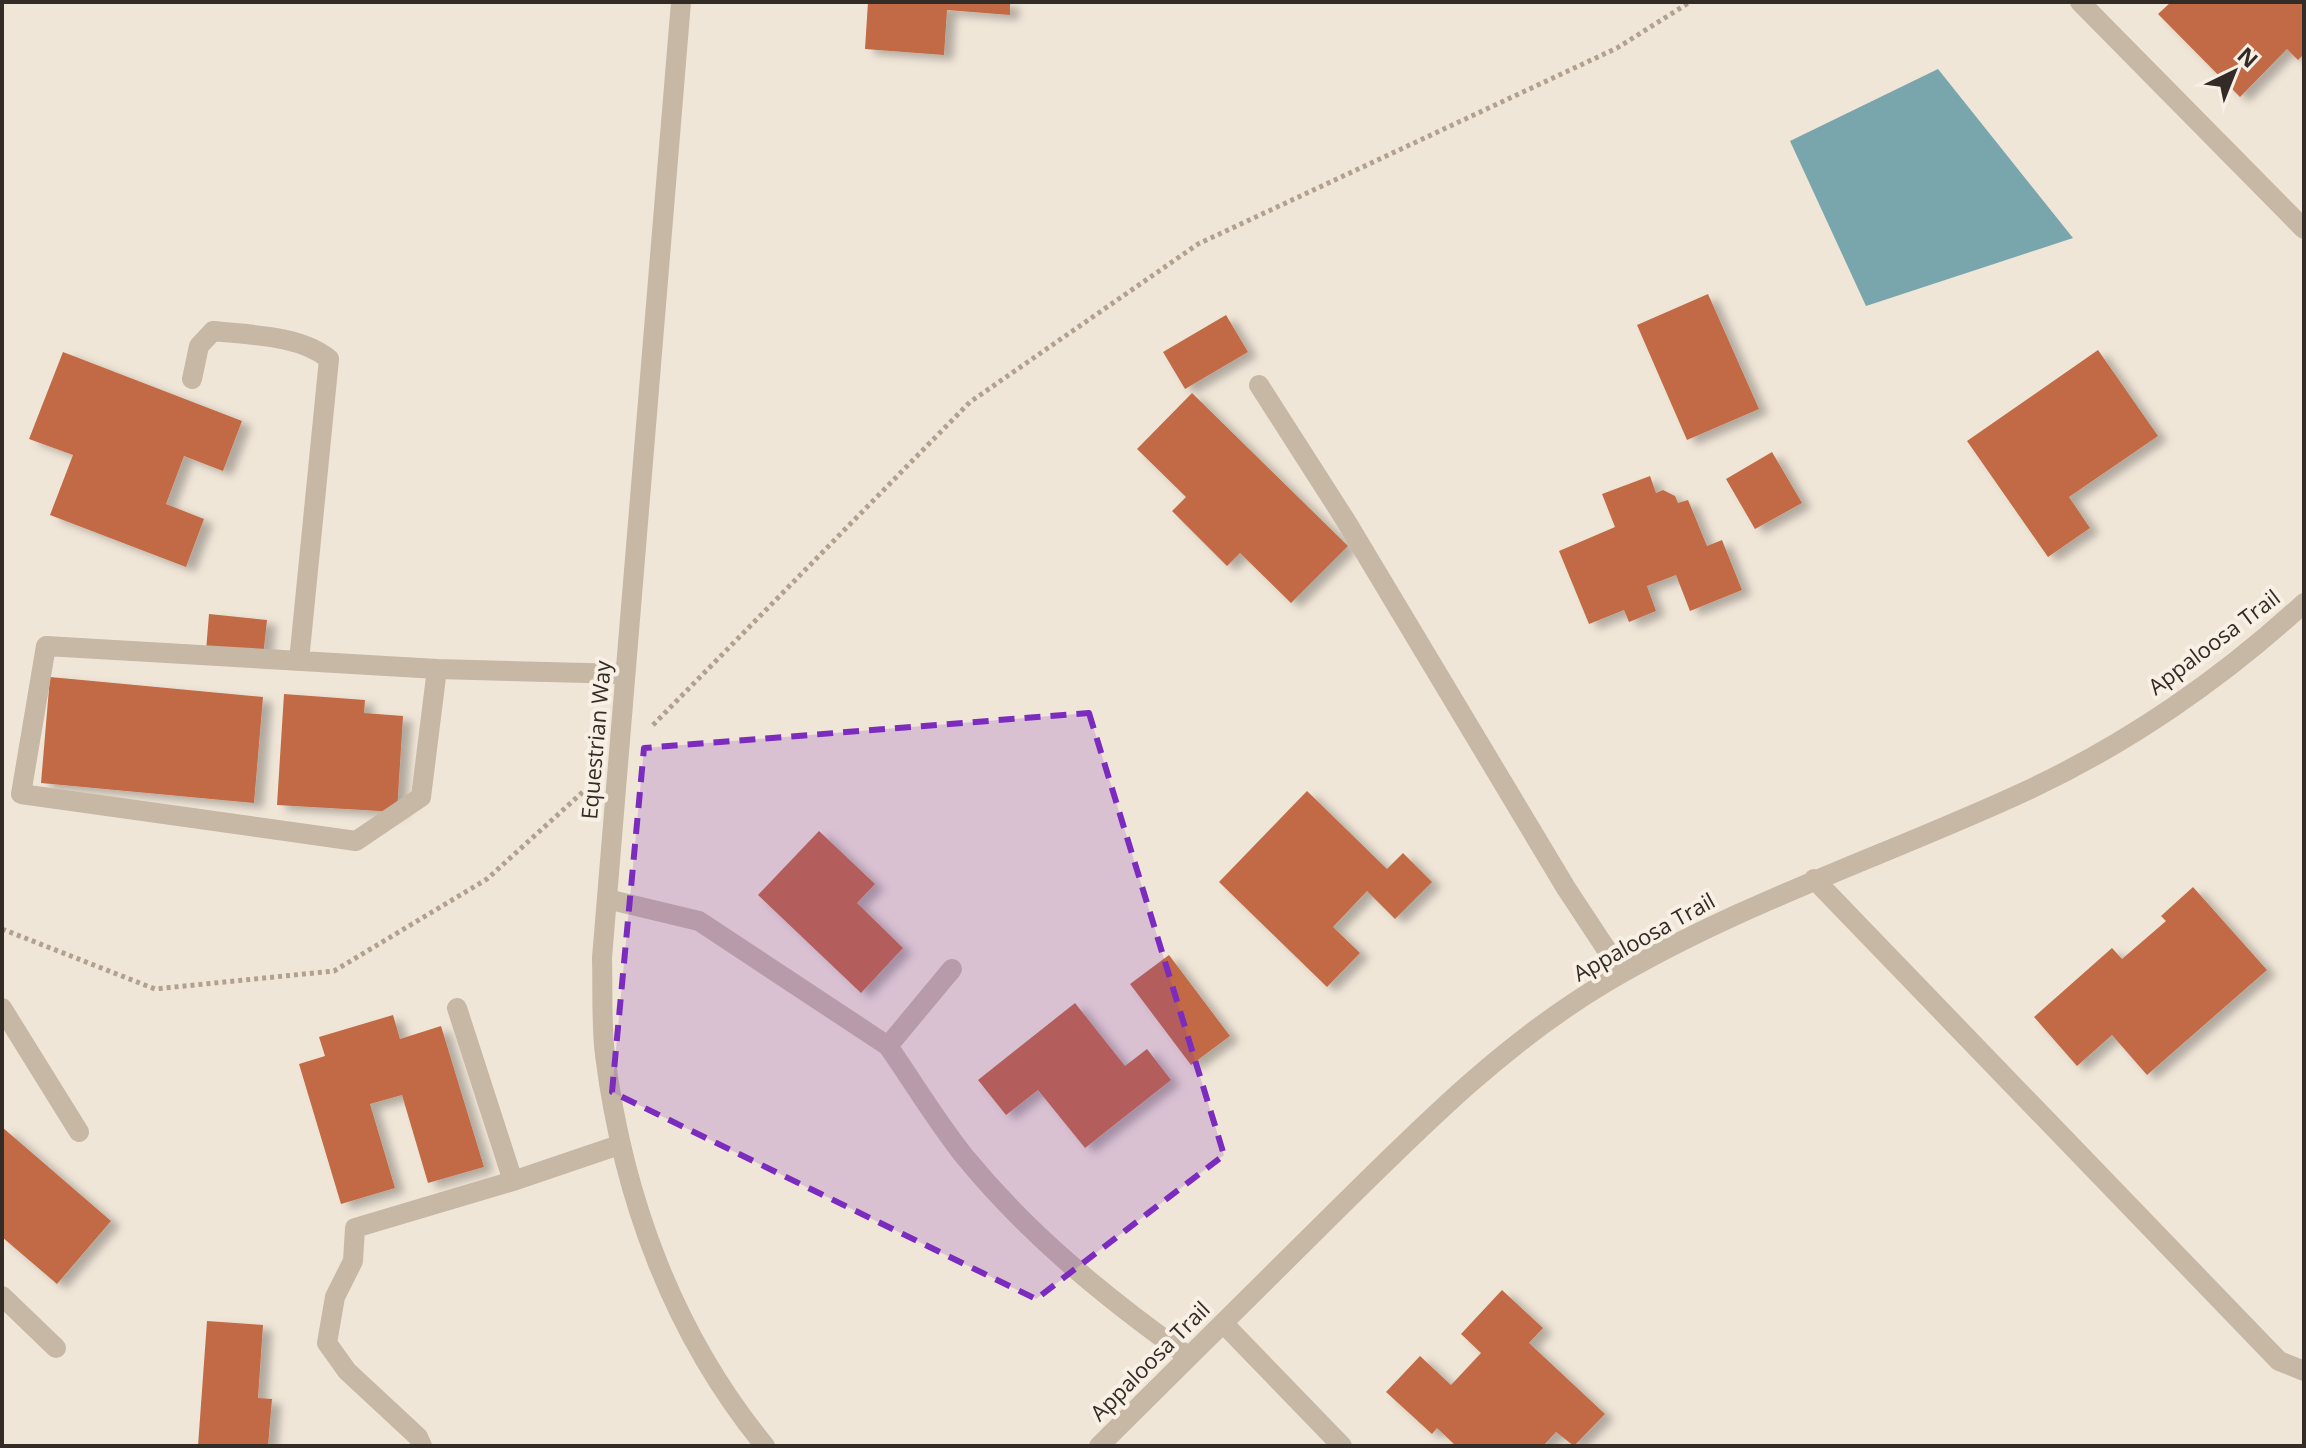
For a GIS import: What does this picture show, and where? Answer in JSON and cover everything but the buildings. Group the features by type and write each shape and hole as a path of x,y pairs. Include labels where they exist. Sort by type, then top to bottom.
{"street":[{"name":"Equestrian Way","path":"681,2 602,958 605,1052 619,1145 636,1206 670,1293 698,1350 765,1446"},
{"path":"2080,2 2304,229"},
{"path":"192,379 199,346 213,331 272,338 320,352 329,359 299,661"},
{"path":"1259,385 1346,521 1566,888 1622,973"},
{"name":"Appaloosa Trail","path":"1099,1446 1445,1102 1537,1029 1622,973 1703,928 2026,791 2096,755 2195,692 2304,603"},
{"path":"437,669 421,797 356,841 21,794 46,646 437,669 625,674"},
{"path":"1814,879 2279,1361 2304,1371"},
{"path":"607,899 699,921 888,1046 964,1156 1048,1248 1129,1314 1189,1357"},
{"path":"888,1046 952,969"},
{"path":"2,1008 79,1132"},
{"path":"457,1008 513,1181"},
{"path":"422,1446 418,1437 347,1371 327,1343 335,1297 353,1261 355,1228 513,1181 619,1145"},
{"path":"2,1296 56,1348"},
{"path":"1223,1323 1342,1446"}],"path":[{"path":"2,929 155,989 334,971 487,879 619,760 970,402 1198,244 1617,48 1690,2"}],"highlighted area":[{"path":"1089,713 1224,1155 1036,1299 612,1092 644,748"}],"water":[{"path":"1938,69 2073,238 1866,306 1790,141"}]}
